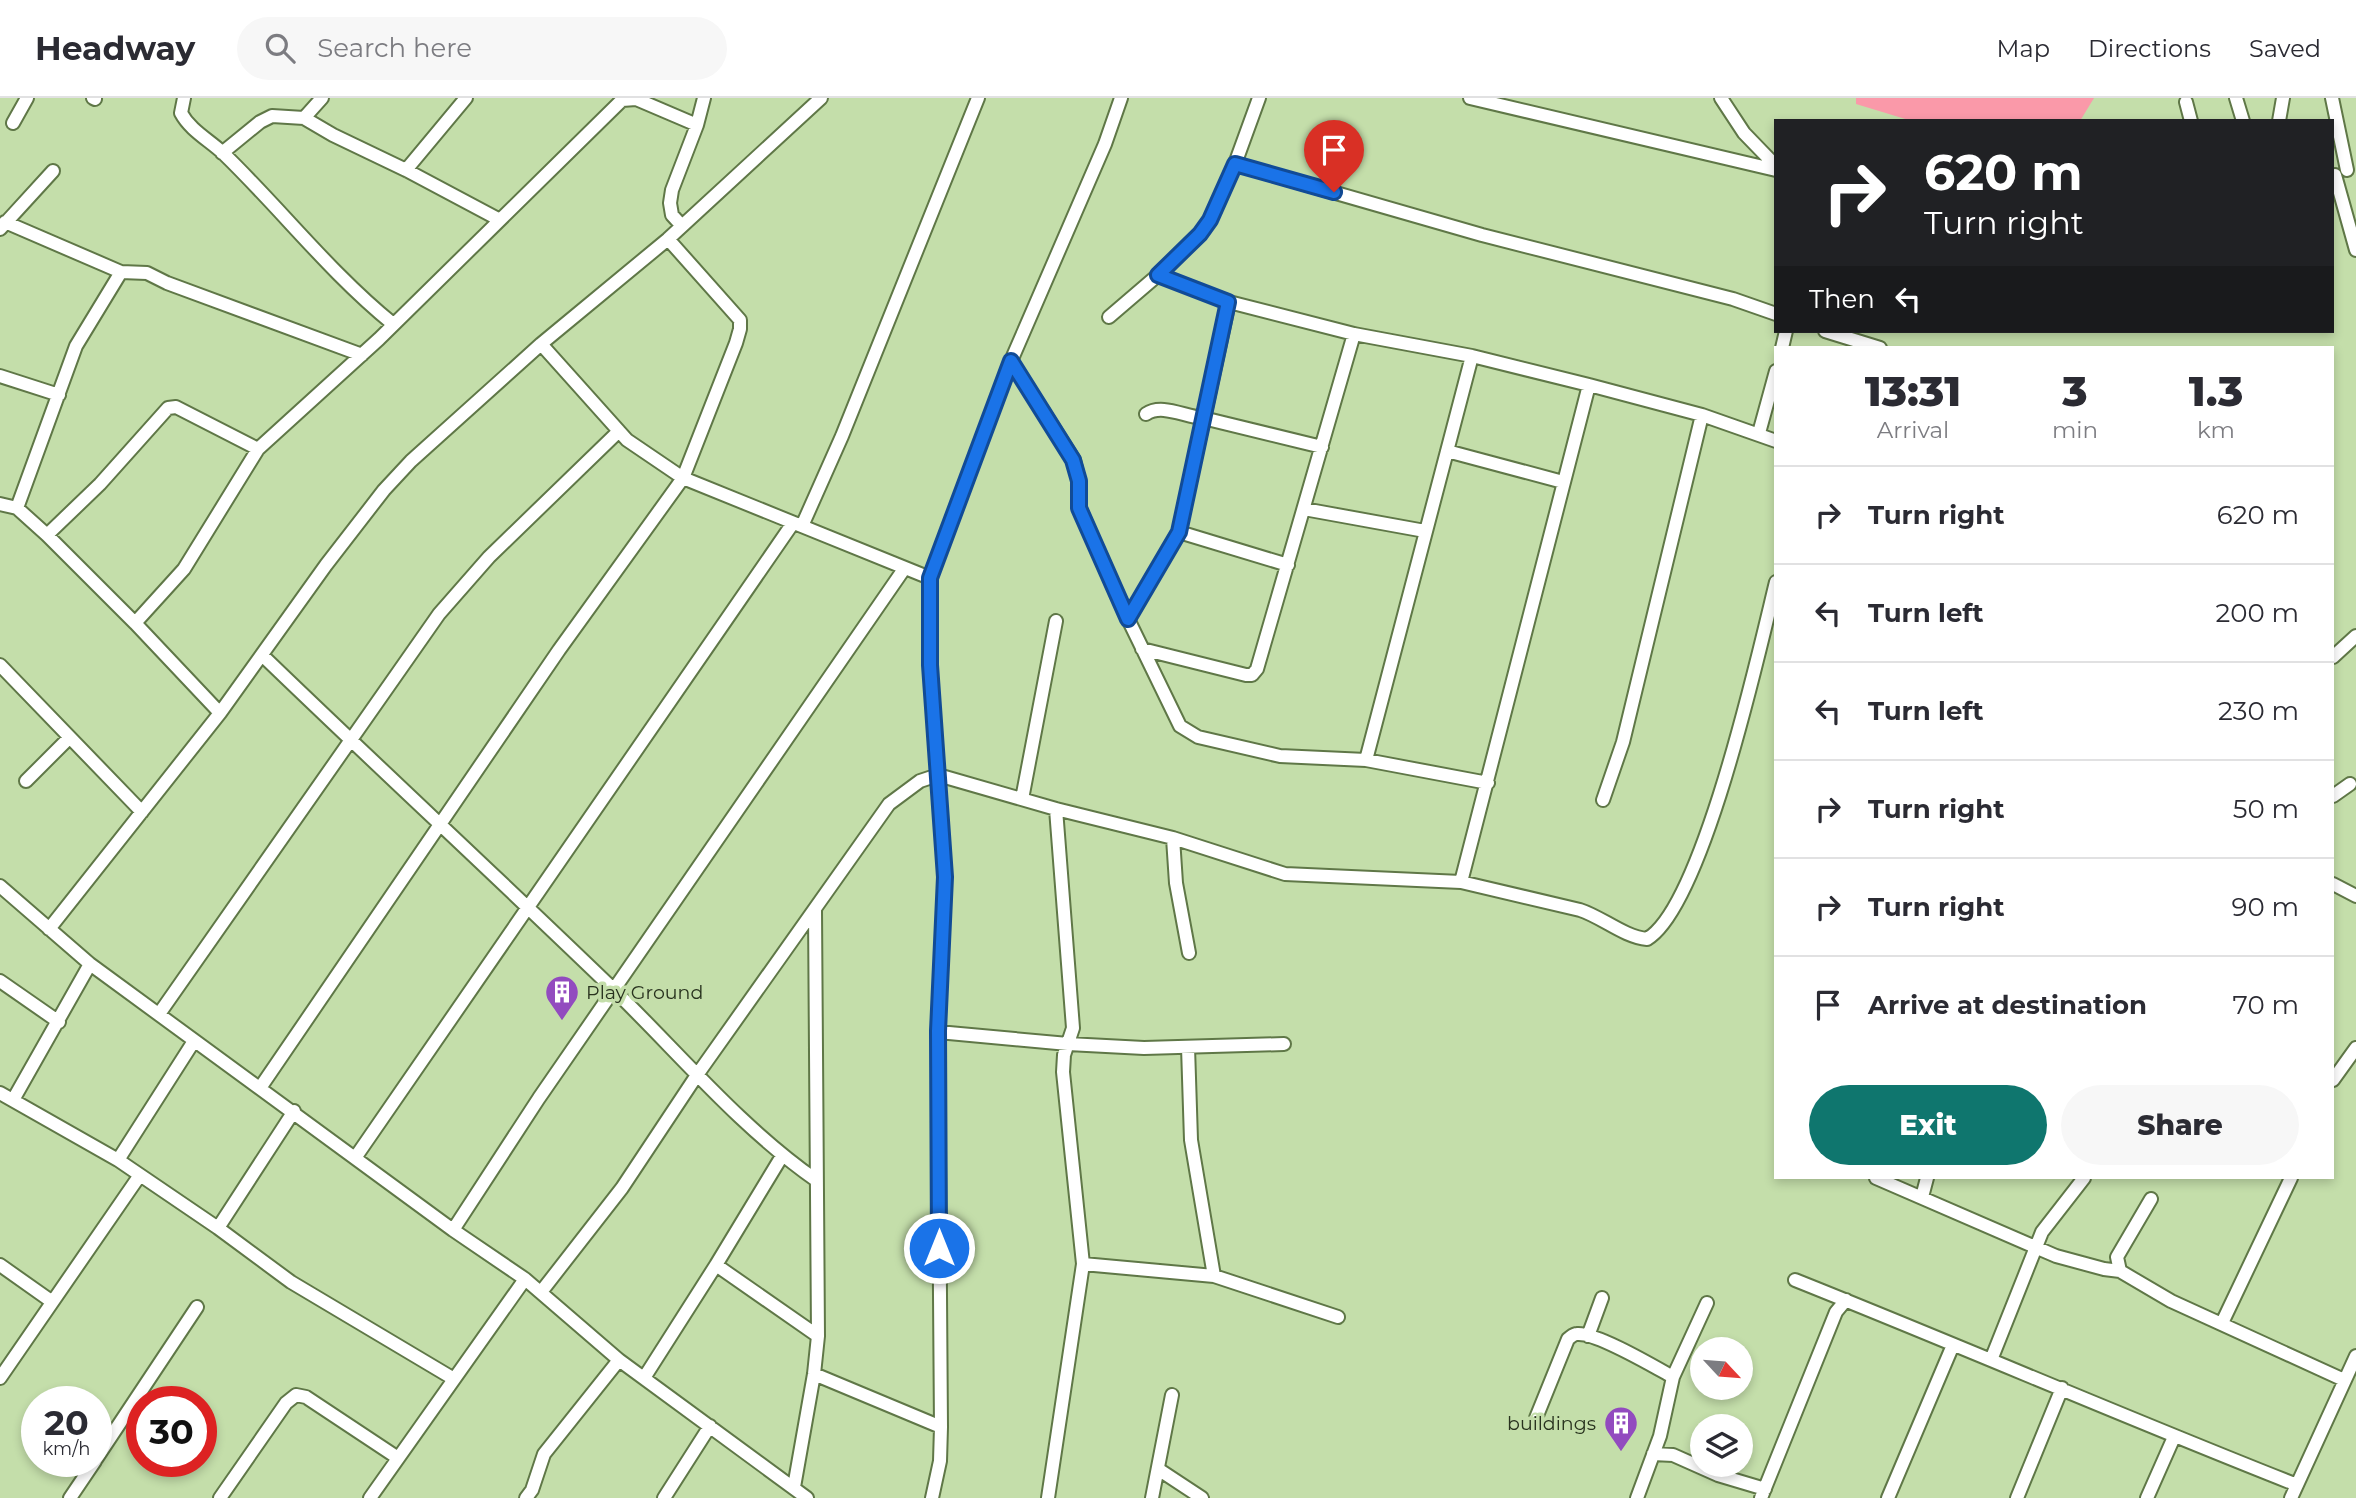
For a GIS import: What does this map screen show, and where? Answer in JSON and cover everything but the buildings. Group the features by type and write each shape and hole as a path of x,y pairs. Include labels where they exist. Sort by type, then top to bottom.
{"street":[{"path":"13,123 27,98"},
{"path":"184,98 181,113 185,121 222,153 354,292 393,324"},
{"path":"304,118 322,98"},
{"path":"407,170 466,98"},
{"path":"682,226 672,215 672,190 697,125 704,98"},
{"path":"49,929 220,713 326,565 384,490 441,433 541,344 668,239 821,98"},
{"path":"355,1158 797,525 842,436 978,98"},
{"path":"932,1498 940,1461 941,1427 938,1031 945,877 930,665 930,578 1011,361 1105,144 1121,98"},
{"path":"1109,317 1158,275 1200,234 1210,220 1235,164 1259,98"},
{"path":"1470,98 1774,168"},
{"path":"1721,98 1744,133 1774,166"},
{"path":"2236,98 2242,119"},
{"path":"2279,119 2283,98"},
{"path":"2332,98 2356,250"},
{"path":"135,623 184,569 258,449 362,355 622,100 636,99 697,125"},
{"path":"2186,102 2190,119"},
{"path":"222,153 260,122 272,116 304,118 500,220"},
{"path":"1235,164 1482,235 1733,299 1774,313"},
{"path":"53,171 2,226 121,272 147,273 167,283 362,355"},
{"path":"260,1088 559,650 683,478 736,343 740,320 668,239"},
{"path":"17,509 80,336 121,272"},
{"path":"1158,275 1228,302 1354,334 1472,356 1590,385 1702,415 1774,439"},
{"path":"1128,619 1179,532 1228,302"},
{"path":"1831,333 1874,346"},
{"path":"1142,649 1246,676 1252,675 1257,669 1354,334"},
{"path":"541,344 619,431 683,478 930,578"},
{"path":"1366,760 1472,356"},
{"path":"1011,361 1073,460 1079,481 1079,508 1128,619 1180,726 1190,734 1280,756 1366,760 1489,783"},
{"path":"0,376 59,395"},
{"path":"1759,433 1774,378"},
{"path":"1461,882 1489,783 1563,482 1590,385"},
{"path":"47,535 100,484 168,408 176,407 258,449"},
{"path":"1146,414 1158,409 1322,447"},
{"path":"1603,800 1623,742 1702,415"},
{"path":"159,1014 439,614 489,557 619,431"},
{"path":"1447,451 1563,482"},
{"path":"0,504 17,509 47,535 220,713"},
{"path":"1304,509 1424,531"},
{"path":"1179,532 1288,565"},
{"path":"453,1230 538,1098 904,569"},
{"path":"541,1292 622,1188 697,1075 889,804 920,781 938,775 1056,809 1173,838 1285,874 1461,882 1580,910 1598,916 1638,938 1647,939 1654,935 1696,863 1741,726 1774,590"},
{"path":"1022,799 1056,621"},
{"path":"2334,656 2356,636"},
{"path":"262,655 614,990 697,1075 782,1156 816,1180"},
{"path":"0,665 142,812"},
{"path":"26,781 69,738"},
{"path":"2334,795 2350,784"},
{"path":"1048,1498 1083,1264 1063,1072 1064,1055 1073,1028 1056,809"},
{"path":"1173,838 1176,883 1189,953"},
{"path":"2334,885 2356,896"},
{"path":"0,886 90,964 453,1230 525,1279 619,1360 802,1495"},
{"path":"802,1495 817,1336 815,910"},
{"path":"13,1100 90,964"},
{"path":"0,981 59,1022"},
{"path":"938,1031 1068,1044 1144,1048 1284,1044"},
{"path":"118,1160 194,1041"},
{"path":"1188,1047 1191,1140 1214,1276"},
{"path":"2334,1079 2356,1048"},
{"path":"0,1093 118,1160 291,1282 454,1379"},
{"path":"218,1228 294,1111"},
{"path":"643,1378 782,1156"},
{"path":"0,1378 140,1175"},
{"path":"1878,1179 2056,1256 2120,1271 2171,1301 2344,1380"},
{"path":"1922,1197 1927,1179"},
{"path":"1991,1360 2042,1232 2083,1179"},
{"path":"2222,1323 2291,1179"},
{"path":"2120,1271 2117,1257 2151,1199"},
{"path":"1083,1264 1214,1276 1339,1317"},
{"path":"0,1265 51,1301"},
{"path":"716,1265 817,1336"},
{"path":"370,1498 525,1279"},
{"path":"1795,1280 2297,1485"},
{"path":"1588,1336 1602,1298"},
{"path":"1653,1454 1673,1455 1763,1494 1836,1312 1846,1300"},
{"path":"1637,1498 1660,1436 1673,1377 1707,1303"},
{"path":"112,1434 197,1307"},
{"path":"1536,1418 1568,1339 1577,1334 1588,1336 1639,1358 1673,1377"},
{"path":"1888,1498 1953,1345"},
{"path":"2291,1498 2356,1356"},
{"path":"526,1498 532,1490 544,1454 619,1360"},
{"path":"814,1374 941,1427"},
{"path":"2017,1498 2062,1388"},
{"path":"220,1498 286,1403 296,1395 306,1397 398,1458"},
{"path":"1152,1498 1172,1395"},
{"path":"664,1498 710,1426"},
{"path":"1660,1436 1673,1455"},
{"path":"2147,1498 2174,1437"},
{"path":"1158,1469 1202,1498"},
{"path":"70,1498 84,1477"}],"shaded area":[{"path":"1856,98 2094,98 2081,119 1905,119 1856,104"}],"place":[{"name":"Play Ground","path":"562,1022"},
{"name":"buildings","path":"1621,1453"}],"route":[{"path":"939,1248 938,1031 945,877 930,665 930,578 1011,361 1073,460 1079,481 1079,508 1128,619 1179,532 1228,302 1158,275 1200,234 1210,220 1235,164 1334,192"}]}
